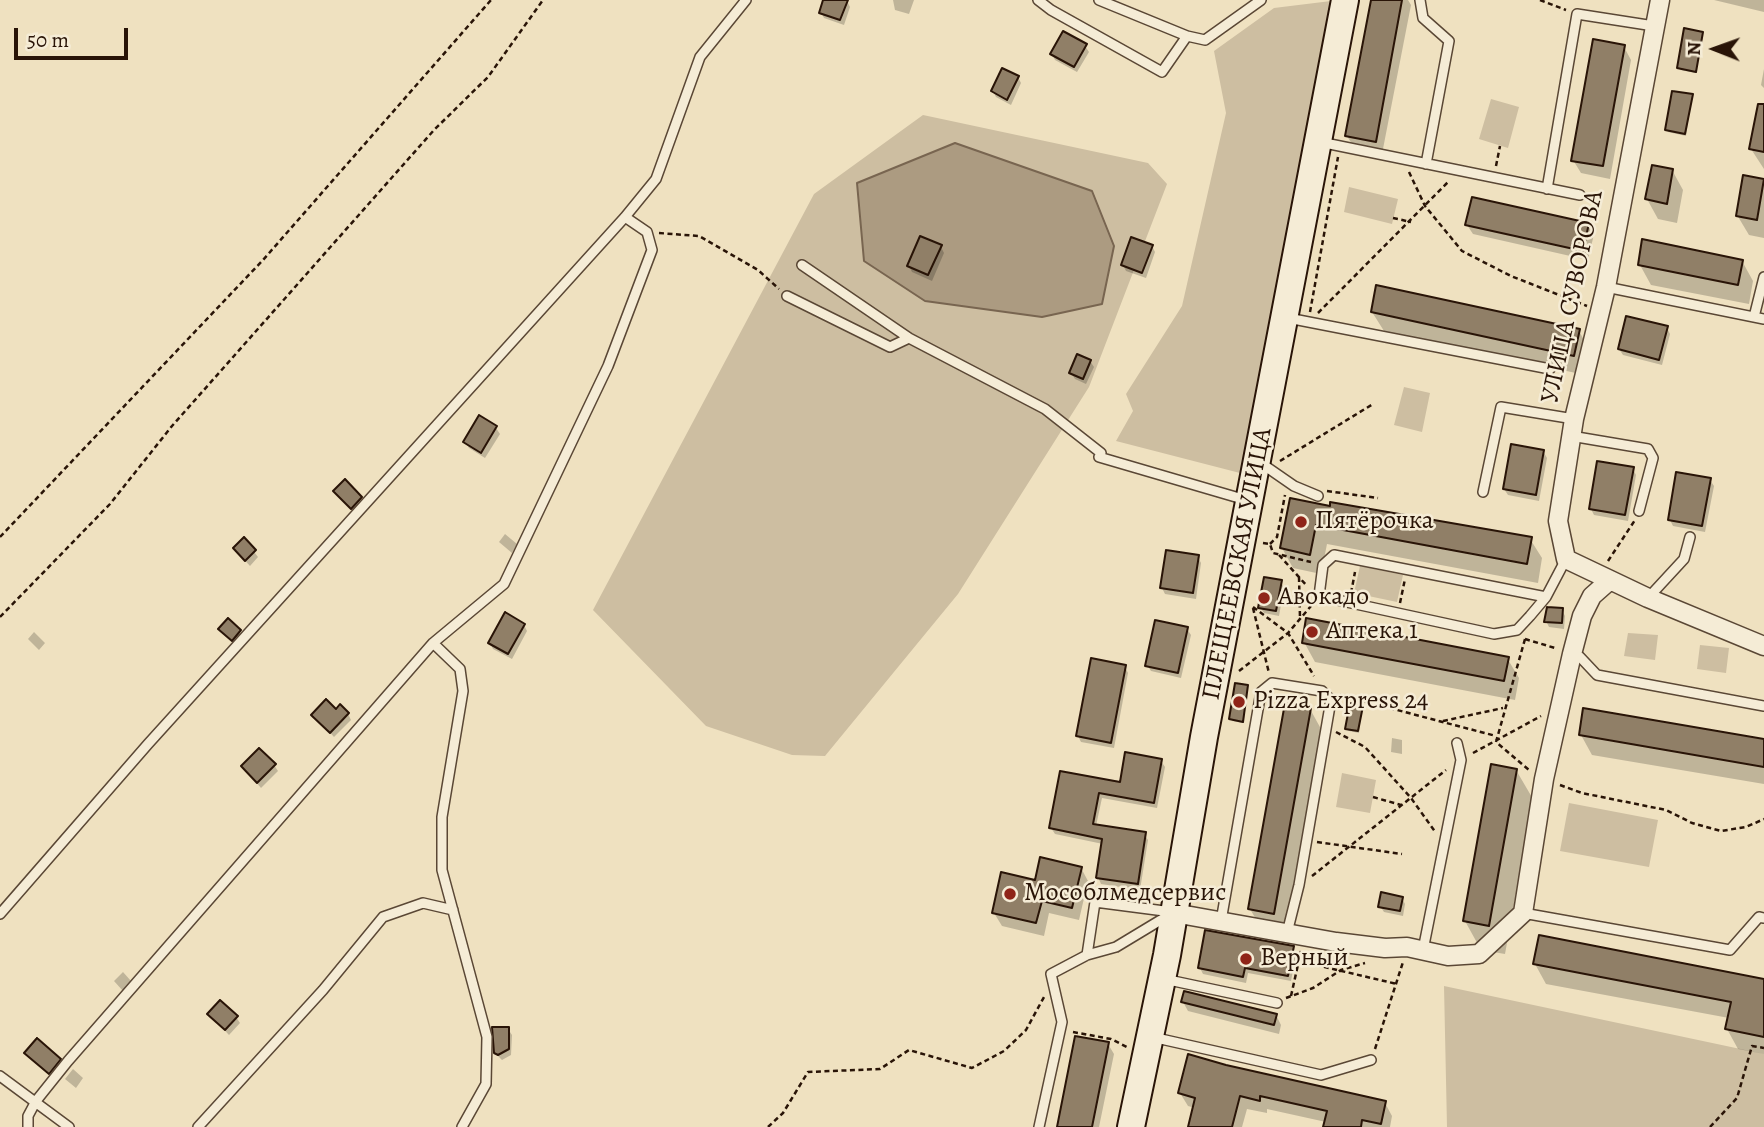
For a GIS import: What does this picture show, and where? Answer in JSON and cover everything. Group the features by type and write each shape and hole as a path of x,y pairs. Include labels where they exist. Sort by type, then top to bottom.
{"street":[{"name":"ПЛЕЩЕЕВСКАЯ УЛИЦА","path":"1131,1127 1140,1042 1163,978 1204,737 1251,501 1263,467 1297,320 1329,146 1345,0"},
{"name":"УЛИЦА СУВОРОВА","path":"1566,559 1558,521 1573,427 1605,287 1660,0"},
{"path":"1566,559 1647,598 1764,646"},
{"path":"1174,913 1385,948 1407,947 1448,956 1479,954 1523,913 1544,779 1559,706 1582,615 1603,578"}],"lane":[{"path":"0,914 148,744 625,217 656,179 700,57 746,0"},
{"path":"1038,0 1051,10 1162,72 1187,36"},
{"path":"1099,0 1187,36 1205,40 1261,0"},
{"path":"1420,0 1423,18 1449,41 1426,164"},
{"path":"1548,189 1577,15 1654,26"},
{"path":"1329,146 1426,164 1492,180 1580,195"},
{"path":"28,1127 28,1116 36,1101 433,643 504,584 608,366 652,250 647,232 625,217"},
{"path":"802,265 909,338 1045,409 1100,455 1251,501"},
{"path":"1605,287 1759,318 1764,277"},
{"path":"787,296 890,347 909,338"},
{"path":"1297,320 1550,369"},
{"path":"1483,492 1501,407 1648,449 1653,457 1639,512"},
{"path":"1263,467 1294,486 1318,496"},
{"path":"1647,598 1684,559 1690,537"},
{"path":"1546,597 1334,555 1323,565 1319,596 1494,635 1517,630 1546,597 1566,559"},
{"path":"433,643 460,669 463,691 442,817 442,870 487,1037 486,1084 462,1127"},
{"path":"1572,654 1580,657 1597,675 1764,706"},
{"path":"1221,921 1261,692 1272,683 1322,691 1331,700 1299,885 1287,933"},
{"path":"1423,950 1447,842 1461,760 1457,743"},
{"path":"1087,955 1095,902 1174,913"},
{"path":"198,1127 323,990 383,917 423,903 453,910"},
{"path":"1039,1127 1062,1022 1051,974 1087,955 1116,947 1174,913"},
{"path":"1523,913 1730,950 1759,917 1764,918"},
{"path":"1163,978 1277,1003"},
{"path":"1140,1042 1321,1075 1371,1060"},
{"path":"0,1076 69,1127"}],"path":[{"path":"0,537 263,260 491,0"},
{"path":"0,617 110,504 172,426 415,150 488,77 543,0"},
{"path":"1540,0 1577,15"},
{"path":"1297,320 1329,146"},
{"path":"1492,180 1500,146"},
{"path":"1406,166 1425,206 1462,251 1511,276 1600,310"},
{"path":"1297,320 1411,222 1455,171"},
{"path":"1393,218 1411,222"},
{"path":"647,232 699,236 758,270 787,296"},
{"path":"1263,467 1333,431 1373,404"},
{"path":"1270,544 1277,537 1286,494 1294,486"},
{"path":"1318,496 1328,490 1378,498"},
{"path":"1603,578 1639,512"},
{"path":"1253,541 1270,544"},
{"path":"1270,544 1273,553 1323,565"},
{"path":"1233,676 1288,633 1319,596 1279,555"},
{"path":"1349,601 1359,558"},
{"path":"1398,612 1407,569"},
{"path":"1298,577 1300,618"},
{"path":"1272,683 1262,653 1253,607 1288,633 1322,691 1497,737"},
{"path":"1517,630 1525,639 1572,654"},
{"path":"1496,742 1503,708 1525,639"},
{"path":"1472,754 1559,706"},
{"path":"1440,721 1503,708"},
{"path":"1327,727 1365,747 1411,798 1433,831 1447,842"},
{"path":"1496,742 1522,766 1544,779 1581,793 1666,810 1692,823 1721,831 1746,827 1764,819"},
{"path":"1299,885 1438,777"},
{"path":"1373,797 1401,805"},
{"path":"1307,840 1402,854"},
{"path":"1302,944 1291,996 1313,988 1341,971 1377,962"},
{"path":"1371,1060 1405,957 1398,958"},
{"path":"1299,961 1397,984"},
{"path":"768,1127 783,1112 808,1072 880,1069 909,1050 972,1068 1004,1051 1026,1030 1046,993 1051,974"},
{"path":"1060,1029 1140,1042"},
{"path":"1710,1127 1737,1098 1752,1046 1764,1048"}],"shaded area":[{"path":"1331,1 1240,473 1116,441 1133,411 1126,394 1182,306 1226,113 1214,51 1274,8"},
{"path":"1491,99 1519,107 1508,148 1479,139"},
{"path":"923,115 1148,163 1167,184 1089,387 958,594 825,756 792,755 706,726 593,610 814,194"},
{"path":"955,143 1092,191 1114,246 1102,304 1042,317 925,301 864,261 857,183"},
{"path":"1349,187 1398,199 1392,224 1344,212"},
{"path":"1404,387 1430,393 1422,432 1394,425"},
{"path":"1360,566 1403,575 1397,602 1354,593"},
{"path":"1628,633 1658,635 1655,660 1624,656"},
{"path":"1700,645 1729,648 1726,673 1697,669"},
{"path":"1342,773 1376,780 1370,813 1336,807"},
{"path":"1569,803 1658,820 1649,867 1560,851"},
{"path":"1444,986 1764,1054 1764,1127 1447,1127"}],"building":[{"path":"823,0 848,0 840,20 819,13"},
{"path":"1371,0 1402,0 1376,142 1345,136"},
{"path":"1684,28 1703,32 1696,72 1677,68"},
{"path":"1063,31 1087,44 1074,67 1050,54"},
{"path":"1593,39 1625,45 1603,166 1571,161"},
{"path":"1002,68 1019,76 1007,100 991,91"},
{"path":"1672,91 1693,94 1685,134 1665,130"},
{"path":"1758,104 1764,104 1764,152 1749,149"},
{"path":"1652,165 1673,169 1667,204 1645,199"},
{"path":"1743,175 1764,179 1757,220 1736,216"},
{"path":"1472,197 1589,223 1583,251 1465,225"},
{"path":"920,236 942,245 928,275 907,266"},
{"path":"1131,237 1153,245 1142,273 1121,265"},
{"path":"1642,239 1743,260 1738,285 1638,265"},
{"path":"1376,285 1580,329 1574,356 1371,312"},
{"path":"1626,316 1668,326 1659,360 1618,349"},
{"path":"1077,354 1091,360 1083,379 1069,373"},
{"path":"479,415 497,426 481,453 463,442"},
{"path":"1511,444 1544,450 1536,495 1503,489"},
{"path":"1597,461 1634,467 1625,515 1589,509"},
{"path":"1676,472 1711,478 1702,526 1668,520"},
{"path":"345,479 362,497 351,509 333,491"},
{"path":"1290,498 1330,506 1330,502 1532,537 1527,564 1316,525 1310,555 1280,548"},
{"path":"244,537 256,550 245,561 233,548"},
{"path":"1166,550 1199,555 1193,593 1160,588"},
{"path":"1264,577 1282,580 1276,611 1258,608"},
{"path":"1547,607 1563,608 1562,623 1544,622"},
{"path":"505,612 525,624 508,654 488,643"},
{"path":"228,618 241,630 232,641 218,629"},
{"path":"1306,618 1509,657 1504,681 1302,643"},
{"path":"1155,620 1188,627 1178,673 1145,666"},
{"path":"1091,658 1126,665 1111,743 1076,736"},
{"name":"Pizza Express 24","path":"1235,683 1248,685 1243,722 1229,719"},
{"path":"326,699 336,709 340,704 349,713 330,733 311,715"},
{"path":"1285,703 1311,708 1274,914 1248,909"},
{"path":"1350,703 1363,706 1358,731 1345,729"},
{"path":"1583,708 1764,739 1764,767 1579,735"},
{"path":"259,748 276,764 257,783 241,766"},
{"path":"1125,752 1162,759 1154,803 1099,793 1093,824 1146,832 1138,884 1096,878 1102,839 1049,828 1060,771 1120,782"},
{"path":"1491,764 1517,769 1489,926 1463,921"},
{"path":"1040,857 1082,867 1072,908 1042,901 1036,923 992,913 1001,872 1035,880"},
{"path":"1381,892 1403,897 1400,911 1378,907"},
{"path":"1205,930 1294,946 1288,976 1245,968 1243,977 1198,968"},
{"path":"1539,935 1764,979 1764,1037 1725,1029 1731,1002 1533,964"},
{"path":"1184,991 1277,1014 1274,1025 1181,1002"},
{"path":"220,1000 238,1016 225,1030 207,1014"},
{"path":"492,1027 509,1027 509,1049 498,1055 494,1053"},
{"path":"1075,1036 1109,1042 1092,1127 1057,1127"},
{"path":"37,1038 61,1059 49,1074 24,1053"},
{"path":"1188,1054 1386,1101 1381,1124 1362,1120 1361,1127 1323,1127 1327,1111 1260,1096 1260,1101 1240,1096 1232,1127 1188,1127 1195,1098 1178,1093"}],"place":[{"name":"Пятёрочка","path":"1301,522"},
{"name":"Авокадо","path":"1264,598"},
{"name":"Аптека 1","path":"1312,632"},
{"name":"Pizza Express 24","path":"1239,702"},
{"name":"Мособлмедсервис","path":"1010,894"},
{"name":"Верный","path":"1246,959"}]}
